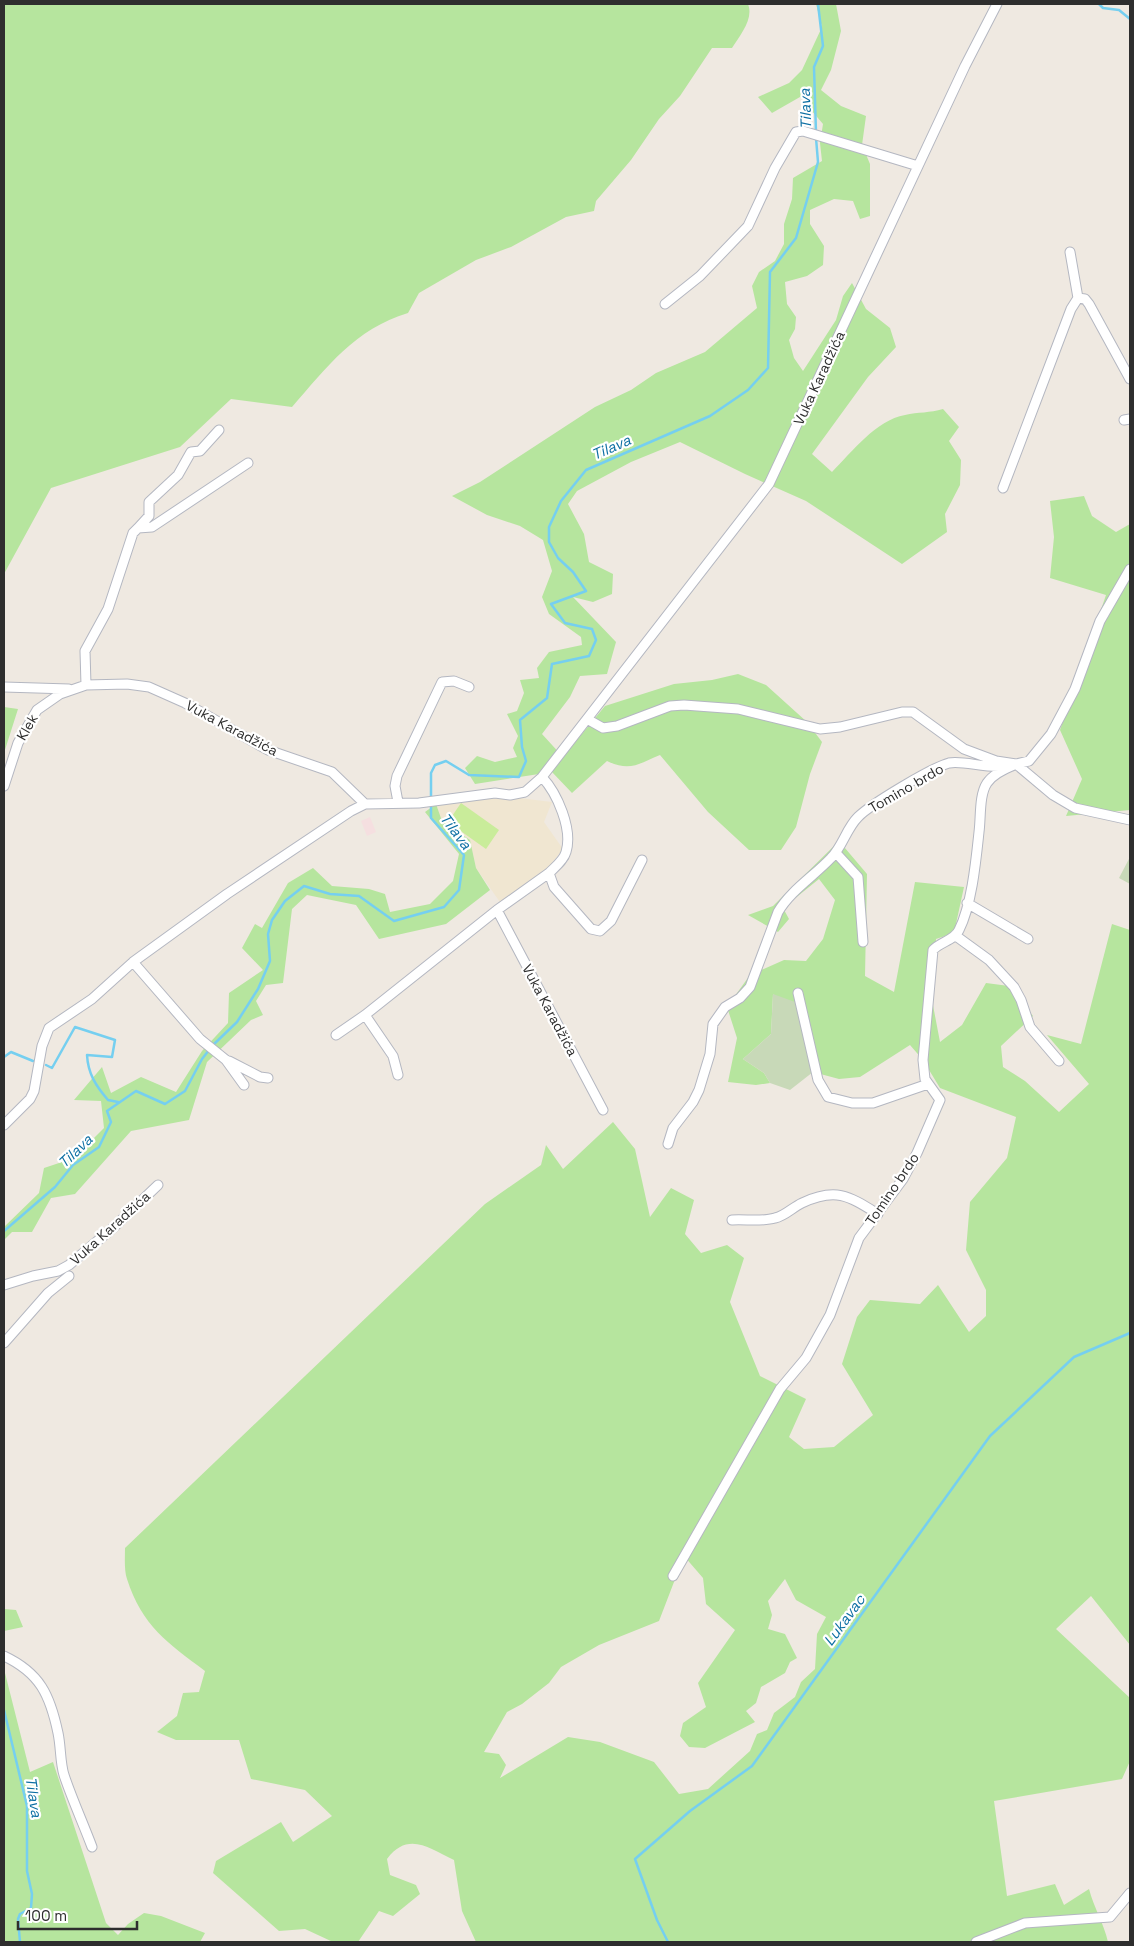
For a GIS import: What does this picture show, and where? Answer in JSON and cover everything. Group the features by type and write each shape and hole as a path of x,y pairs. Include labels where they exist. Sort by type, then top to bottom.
{"street":[{"name":"Vuka Karadžića","path":"4,1125 30,1099 34,1091 42,1046 49,1028 92,999 133,962 228,894 350,811 365,804 418,803 496,793 510,795 533,787 542,777 769,484 918,166 997,4"},
{"path":"665,304 700,276 748,226 774,168 796,132 803,131 918,166"},
{"path":"1003,488 1072,309 1078,298 1070,252"},
{"path":"1078,298 1085,299 1089,304 1130,379"},
{"path":"86,685 85,651 108,609 132,534 149,516 149,502 178,475 191,452 200,450 219,430"},
{"path":"138,528 152,528 248,464"},
{"path":"1059,1061 1030,1027 1021,1000 1014,987 989,960 956,936 967,903 976,861 983,796 987,784 998,772 1016,764 1029,761 1036,755 1051,734 1075,689 1100,621 1130,569"},
{"path":"398,802 395,786 397,776 442,682 454,681 469,687"},
{"name":"Vuka Karadžića","path":"4,687 74,689 86,685 149,686 184,703 268,750 332,772 365,804"},
{"name":"Klek","path":"4,786 18,743 37,710 60,694 74,689"},
{"path":"587,719 603,728 617,726 670,706 702,706 738,709 820,729 840,727 902,712 913,712 964,749 996,761 1016,764 1053,795 1075,808 1130,820"},
{"name":"Tomino brdo","path":"668,1144 672,1128 700,1090 710,1054 713,1024 725,1007 740,998 750,987 778,912 784,901 812,878 836,853 845,834 857,817 870,807 943,766 956,763 994,768 1016,764"},
{"path":"336,1035 365,1015 497,910 549,873 566,854 567,844 561,807 542,777"},
{"path":"836,853 858,877 863,942"},
{"path":"549,873 554,886 576,914 591,929 600,931 611,922 642,860"},
{"path":"967,903 1028,939"},
{"name":"Vuka Karadžića","path":"497,910 603,1110"},
{"name":"Tomino brdo","path":"673,1576 780,1389 806,1358 830,1315 859,1238 878,1214 917,1153 935,1113 940,1100 925,1079 923,1060 932,950 939,944 956,936"},
{"path":"133,962 207,1044 226,1060 244,1086"},
{"path":"798,993 818,1080 828,1097 837,1101 872,1103 928,1084"},
{"path":"365,1015 393,1056 398,1075"},
{"path":"226,1060 260,1077 268,1078"},
{"name":"Vuka Karadžića","path":"4,1285 58,1271 69,1265 114,1227 158,1184"},
{"path":"732,1220 775,1218 802,1203 825,1196 840,1194 850,1196 878,1214"},
{"name":"Vuka Karadžića","path":"4,1343 48,1293 69,1276"},
{"path":"4,1656 23,1665 38,1680 45,1694 58,1733 63,1773 92,1847"},
{"path":"976,1942 1025,1923 1110,1917 1130,1893"}],"shaded area":[{"path":"519,798 552,802 544,822 563,849 543,874 502,905 476,868 470,840 442,821 436,804 466,799"},
{"path":"370,817 376,832 367,836 361,821"}],"green space":[{"path":"4,4 748,4 749,15 745,27 732,48 712,48 680,96 659,119 631,160 596,201 594,211 566,217 511,247 476,260 419,293 408,313 372,329 343,351 292,407 231,399 180,447 51,488 4,574"},
{"path":"816,4 836,4 841,31 831,70 821,90 841,106 866,116 862,145 870,164 870,216 860,219 853,201 834,199 810,210 810,224 824,246 823,265 807,276 785,282 787,304 796,317 795,329 789,340 794,358 803,371 836,320 843,296 852,283 866,309 890,328 896,347 868,377 812,454 832,472 865,438 884,423 905,415 943,409 959,427 949,441 961,460 960,485 945,514 947,532 902,564 806,501 680,442 631,462 577,491 568,504 584,534 589,562 613,574 612,594 593,602 573,597 616,642 607,674 580,676 570,697 542,734 563,757 605,706 674,684 712,680 738,674 766,685 807,722 822,742 810,774 796,827 781,850 749,850 708,812 660,755 634,766 622,766 607,761 572,793 552,772 475,784 465,768 477,756 495,762 517,757 513,748 518,736 507,714 517,711 524,693 520,680 539,678 537,668 549,652 582,645 581,637 549,614 542,597 552,571 543,540 520,526 487,515 452,496 480,482 595,407 631,390 656,373 705,352 757,308 752,286 759,272 775,261 784,244 784,224 792,199 793,178 822,161 820,143 823,124 800,97 772,113 758,97 789,83 802,70 822,27"},
{"path":"1084,496 1092,516 1116,532 1130,524 1130,810 1066,816 1082,779 1060,730 1106,595 1050,578 1054,537 1050,501"},
{"path":"4,707 18,709 4,753"},
{"path":"461,803 499,830 486,849 448,822"},
{"path":"436,804 442,821 470,840 476,868 490,890 446,924 379,939 356,905 307,895 292,909 283,983 266,985 256,1001 263,1015 251,1020 207,1062 189,1120 131,1131 75,1194 51,1198 32,1232 12,1232 4,1240 4,1227 39,1193 44,1168 74,1158 104,1128 101,1101 74,1100 102,1067 111,1093 141,1077 176,1092 202,1051 228,1023 229,993 263,970 242,948 255,924 262,928 288,883 313,868 332,886 369,889 385,894 390,912 430,904 453,881 459,854 425,812"},
{"path":"839,841 867,874 865,976 894,992 915,882 964,887 954,933 936,939 932,1000 940,1042 962,1025 986,983 1009,986 1033,1016 1001,1046 1003,1067 1025,1081 1059,1112 1089,1084 1047,1035 1081,1044 1112,924 1130,930 1130,1645 1091,1596 1056,1629 1130,1698 1130,1761 1122,1779 994,1801 1007,1896 1055,1884 1064,1905 1089,1889 1108,1942 476,1942 462,1911 454,1860 427,1847 411,1844 395,1851 387,1859 390,1875 416,1885 420,1894 393,1916 379,1911 358,1942 333,1942 305,1929 279,1931 213,1873 216,1861 281,1822 293,1842 332,1816 305,1790 251,1779 239,1740 176,1740 157,1732 177,1716 183,1693 199,1692 205,1671 168,1642 140,1609 126,1575 125,1548 485,1204 541,1165 546,1145 563,1169 613,1122 635,1149 650,1217 671,1188 694,1200 685,1234 701,1253 727,1245 744,1258 730,1302 760,1376 806,1399 789,1437 804,1449 834,1447 873,1415 842,1364 857,1317 870,1300 920,1304 938,1285 969,1332 986,1316 986,1290 966,1250 970,1202 1007,1158 1016,1117 940,1088 923,1060 910,1045 860,1077 839,1079 813,1072 773,994 771,1034 743,1059 764,1073 770,1083 756,1085 728,1082 737,1038 727,1007 750,975 784,960 806,961 823,939 835,900 819,879 783,908 789,919 778,932 748,915 773,906","holes":["684,1556 703,1578 706,1604 735,1630 698,1683 706,1707 683,1723 680,1736 689,1747 705,1748 755,1722 746,1711 756,1703 761,1687 785,1673 790,1662 797,1658 785,1634 768,1629 772,1615 768,1601 785,1579 796,1600 826,1617 817,1634 815,1669 801,1682 795,1697 774,1713 767,1730 757,1734 750,1751 708,1789 679,1794 654,1762 600,1742 568,1737 500,1778 506,1765 499,1754 484,1752 507,1712 522,1704 549,1683 561,1667 599,1645 659,1621"]},
{"path":"1130,857 1130,884 1119,878"},
{"path":"773,994 795,1002 798,1006 813,1072 790,1090 770,1083 764,1073 743,1059 771,1034"},
{"path":"4,1609 16,1610 23,1627 4,1631"},
{"path":"4,1669 30,1772 53,1762 106,1923 118,1935 128,1924 144,1913 161,1916 205,1933 200,1942 4,1942"}],"waterway":[{"name":"Tilava","path":"816,133 814,67 823,46 818,4"},
{"name":"Lukavac","path":"1099,4 1103,8 1119,10 1130,19"},
{"name":"Tilava","path":"212,1046 237,1022 258,989 270,961 268,934 272,920 285,901 304,886 330,894 359,896 394,921 444,907 459,890 464,855 431,818 431,773 435,765 446,761 469,775 519,777 526,761 522,747 520,720 547,698 552,664 589,656 596,640 592,629 565,623 551,604 586,591 573,572 558,558 549,542 549,527 561,501 586,470 710,416 748,390 768,368 770,272 796,238 818,162 816,138"},
{"path":"46,1065 52,1068 75,1027 115,1040 112,1057 87,1055 89,1068 96,1085 108,1100 118,1102"},
{"name":"Tilava","path":"4,1231 55,1187 73,1165 99,1147 111,1122 107,1111 136,1091 165,1104 185,1091 209,1050"},
{"path":"4,1057 11,1052 33,1061"},
{"name":"Lukavac","path":"668,1942 657,1920 635,1859 690,1811 752,1766 990,1436 1074,1357 1130,1333"},
{"name":"Tilava","path":"4,1710 27,1806 27,1871 32,1894 31,1908 20,1914 18,1919 20,1942"}]}
